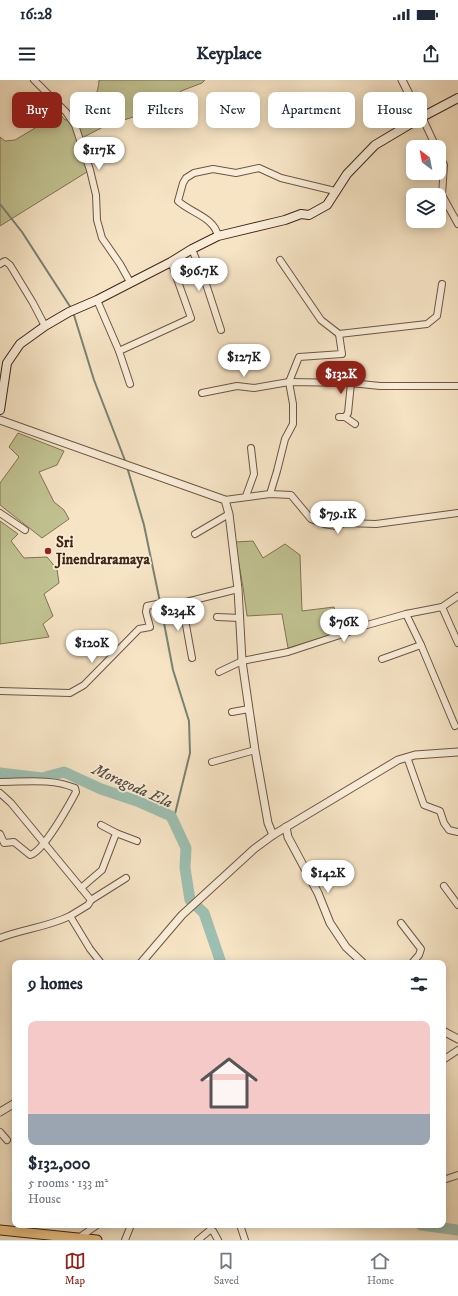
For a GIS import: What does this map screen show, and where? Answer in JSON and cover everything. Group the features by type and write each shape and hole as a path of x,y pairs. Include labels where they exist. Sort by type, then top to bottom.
{"main road":[{"path":"427,114 458,98"},
{"path":"0,410 2,371 20,344 45,326 72,311 172,262 192,249 218,236 284,220 301,214 309,215 326,206 347,174 375,145 404,128"},
{"path":"4,1231 35,1237 80,1237 97,1240"}],"street":[{"path":"34,80 66,112 75,125 90,170 96,195 97,220 102,238 120,264 130,282"},
{"path":"402,80 408,92"},
{"path":"427,128 433,140"},
{"path":"218,236 212,223 178,201 183,183 186,178 194,173 213,169 236,173 259,168 281,178 335,191"},
{"path":"443,180 442,195 458,224"},
{"path":"192,249 207,287 221,330"},
{"path":"270,494 278,471 285,439 293,424 293,404 289,382 299,356 342,354 339,334 321,320 280,260"},
{"path":"0,264 5,261 10,265 34,303 45,326"},
{"path":"119,350 191,318 172,262"},
{"path":"339,334 427,324 437,316 442,284"},
{"path":"97,300 119,350 130,384"},
{"path":"202,393 237,386 254,388 289,382 351,383 380,386 458,386"},
{"path":"346,417 348,413 351,383"},
{"path":"339,417 346,417 355,424"},
{"path":"0,420 225,500 270,494 291,496 311,519 324,524 336,526 345,523 376,524 458,513"},
{"path":"246,496 254,474 251,448"},
{"path":"225,500 229,514 238,589 242,661 255,750 268,823 273,835"},
{"path":"0,513 25,530"},
{"path":"195,534 229,514"},
{"path":"0,691 70,693 84,685 139,630 150,627 146,608 147,606 162,603 182,603 238,589"},
{"path":"219,672 242,661 288,652 346,633 360,626 406,614 442,607 458,596"},
{"path":"182,603 192,658"},
{"path":"442,607 458,643"},
{"path":"406,614 421,645 455,726"},
{"path":"217,617 240,618"},
{"path":"382,658 421,645"},
{"path":"232,712 249,709"},
{"path":"212,762 255,750"},
{"path":"144,960 182,915 254,849 273,835 398,760 407,757 458,752"},
{"path":"407,757 424,805 440,812 444,823 449,830 458,832"},
{"path":"0,782 44,782 65,784 75,788 76,792 69,806 34,854 30,855 14,842 4,843 0,834"},
{"path":"0,793 11,802 91,900"},
{"path":"101,825 137,841"},
{"path":"286,827 288,837 318,893 330,923 346,947 360,960"},
{"path":"81,888 102,870 116,832"},
{"path":"0,938 20,931 42,927 70,916 88,905 91,900 126,878"},
{"path":"444,886 458,905"},
{"path":"70,916 90,949 99,960"},
{"path":"401,924 421,949 419,955 415,960"},
{"path":"446,1033 458,1040"},
{"path":"446,1058 458,1050"},
{"path":"0,1112 12,1104"},
{"path":"0,1132 7,1140"},
{"path":"446,1179 458,1175"},
{"path":"80,1237 93,1228"},
{"path":"125,1240 130,1228"},
{"path":"241,1228 246,1240"},
{"path":"198,1240 210,1230 213,1230 218,1240"}],"green space":[{"path":"99,80 205,80 202,83 180,92 133,92 133,117 125,120 125,92 97,92"},
{"path":"62,116 65,120 70,119 70,128 101,128 80,139 90,170 0,226 0,137 5,141 15,140 35,128 62,128"},
{"path":"18,433 64,451 57,465 39,472 54,502 64,510 69,519 42,538 0,505 0,483 19,457 9,447"},
{"path":"0,521 18,534 11,541 24,558 47,557 57,569 59,583 44,594 53,616 43,624 49,637 0,644"},
{"path":"253,541 263,558 285,544 300,555 302,611 334,607 341,632 288,648 282,614 247,616 235,542"}],"waterway":[{"path":"0,204 22,232 71,308"},
{"path":"73,312 94,380 126,463"},
{"path":"127,467 144,525 173,670 189,721 190,753 173,822"},
{"name":"Moragoda Ela","path":"0,773 42,778 64,772 101,789 137,801 171,816 186,848 185,868 190,900 204,913 220,960"},
{"name":"Moragoda Ela","path":"443,1228 458,1230"}],"place":[{"name":"Sri Jinendraramaya","path":"48,551"}]}
